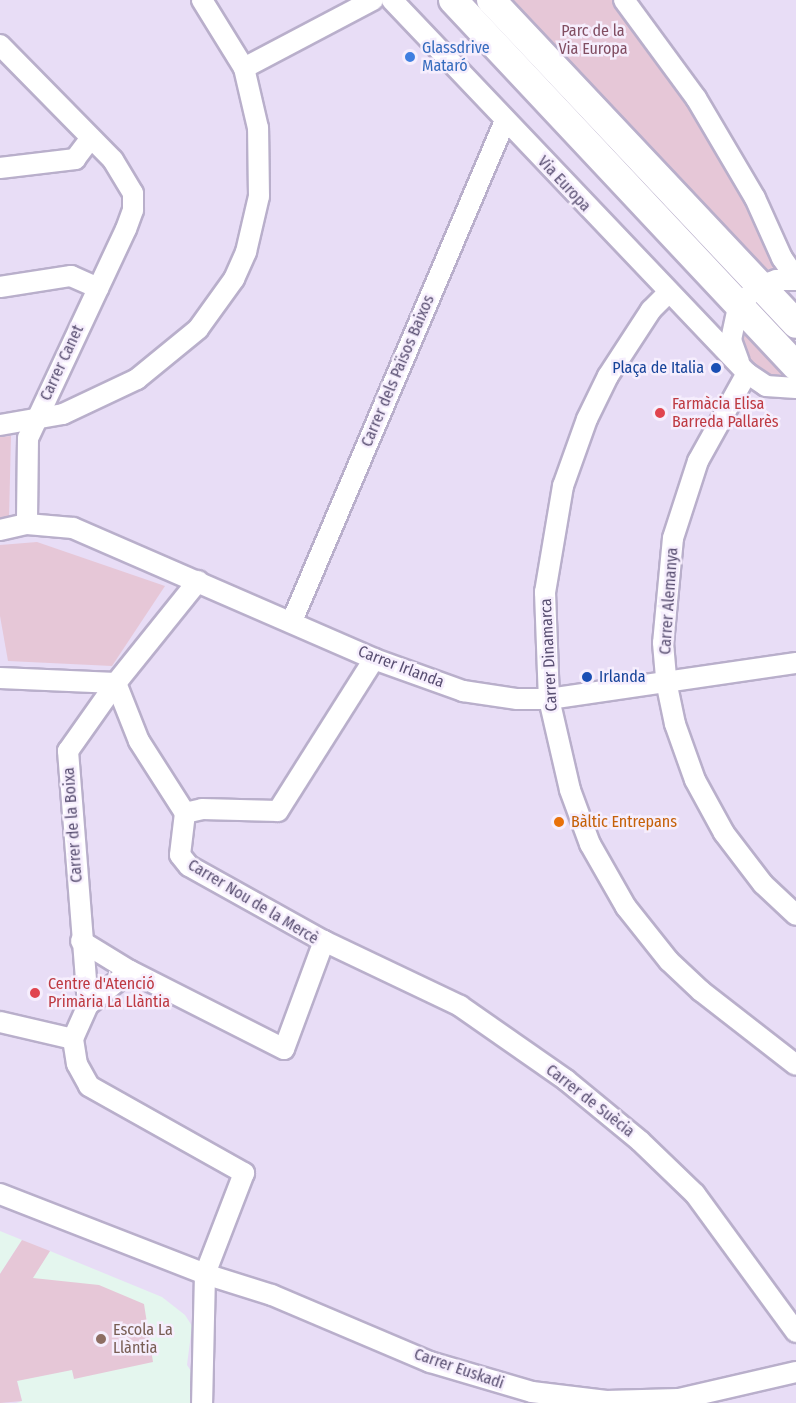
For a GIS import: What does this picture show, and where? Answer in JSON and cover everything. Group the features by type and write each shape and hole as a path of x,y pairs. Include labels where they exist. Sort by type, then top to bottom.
{"street":[{"path":"0,425 63,414 137,379 198,329 234,279 252,228 261,163 253,98 244,68 202,0"},
{"path":"244,68 373,0"},
{"name":"Via Europa","path":"392,0 667,294 743,369 766,386 796,388"},
{"path":"453,0 796,366"},
{"path":"491,0 796,324"},
{"path":"624,0 696,98 755,198 782,258 796,279"},
{"path":"0,45 91,138 75,159 0,168"},
{"name":"Carrer dels Països Baixos","path":"292,621 505,121"},
{"name":"Carrer Canet","path":"27,524 27,450 35,420 133,210 133,193 127,178 91,138"},
{"path":"0,286 71,276 98,288"},
{"path":"743,369 731,340 738,306 759,286 776,280 796,279"},
{"name":"Carrer Dinamarca","path":"667,294 651,310 608,376 587,419 563,486 545,592 549,699 570,789 591,844 626,907 669,961 701,992 796,1065"},
{"name":"Carrer Alemanya","path":"743,369 712,431 679,518 668,569 663,643 666,681 675,724 695,780 719,824 763,884 796,915"},
{"name":"Carrer Irlanda","path":"0,530 27,524 73,528 292,621 374,659 463,691 517,699 549,699 796,663"},
{"name":"Carrer de la Boixa","path":"88,1005 81,941 68,751 116,683 198,581"},
{"path":"0,678 116,683 139,741 185,813 202,809 278,811 374,659"},
{"name":"Carrer Nou de la Mercè","path":"81,941 130,971 284,1049 324,941 189,866 180,855 185,813"},
{"name":"Carrer de Suècia","path":"324,941 460,1006 566,1080 640,1141 695,1194 796,1332"},
{"path":"130,971 88,1005 73,1039 77,1064 89,1086 244,1173 205,1274 202,1403"},
{"path":"0,1023 73,1039"},
{"name":"Carrer Euskadi","path":"0,1194 205,1274 272,1295 463,1374 532,1392 606,1401 679,1399 796,1372"}],"shaded area":[{"path":"0,0 796,0 796,1403 0,1403"},
{"path":"0,1231 22,1240 0,1274"},
{"name":"Escola La Llàntia","path":"50,1251 162,1297 185,1315 192,1326 187,1365 191,1371 190,1403 16,1403 22,1401 17,1381 32,1278"}],"green space":[{"name":"Parc de la Via Europa","path":"502,0 612,0 702,124 746,199 779,267 761,271"},
{"path":"745,325 793,377 771,376 753,364 743,348"},
{"path":"11,436 9,518 0,520 0,437"},
{"path":"37,542 165,586 112,666 8,661 0,616 0,545"},
{"path":"22,1240 50,1251 33,1278 99,1285 144,1304 153,1362 74,1379 72,1370 17,1381 22,1401 0,1403 0,1274"}],"place":[{"name":"Glassdrive Mataró","path":"410,57"},
{"name":"Plaça de Italia","path":"716,368"},
{"name":"Farmàcia Elisa Barreda Pallarès","path":"660,413"},
{"name":"Irlanda","path":"587,677"},
{"name":"Bàltic Entrepans","path":"559,822"},
{"name":"Centre d'Atenció Primària La Llàntia","path":"35,993"},
{"name":"Escola La Llàntia","path":"101,1339"}]}
